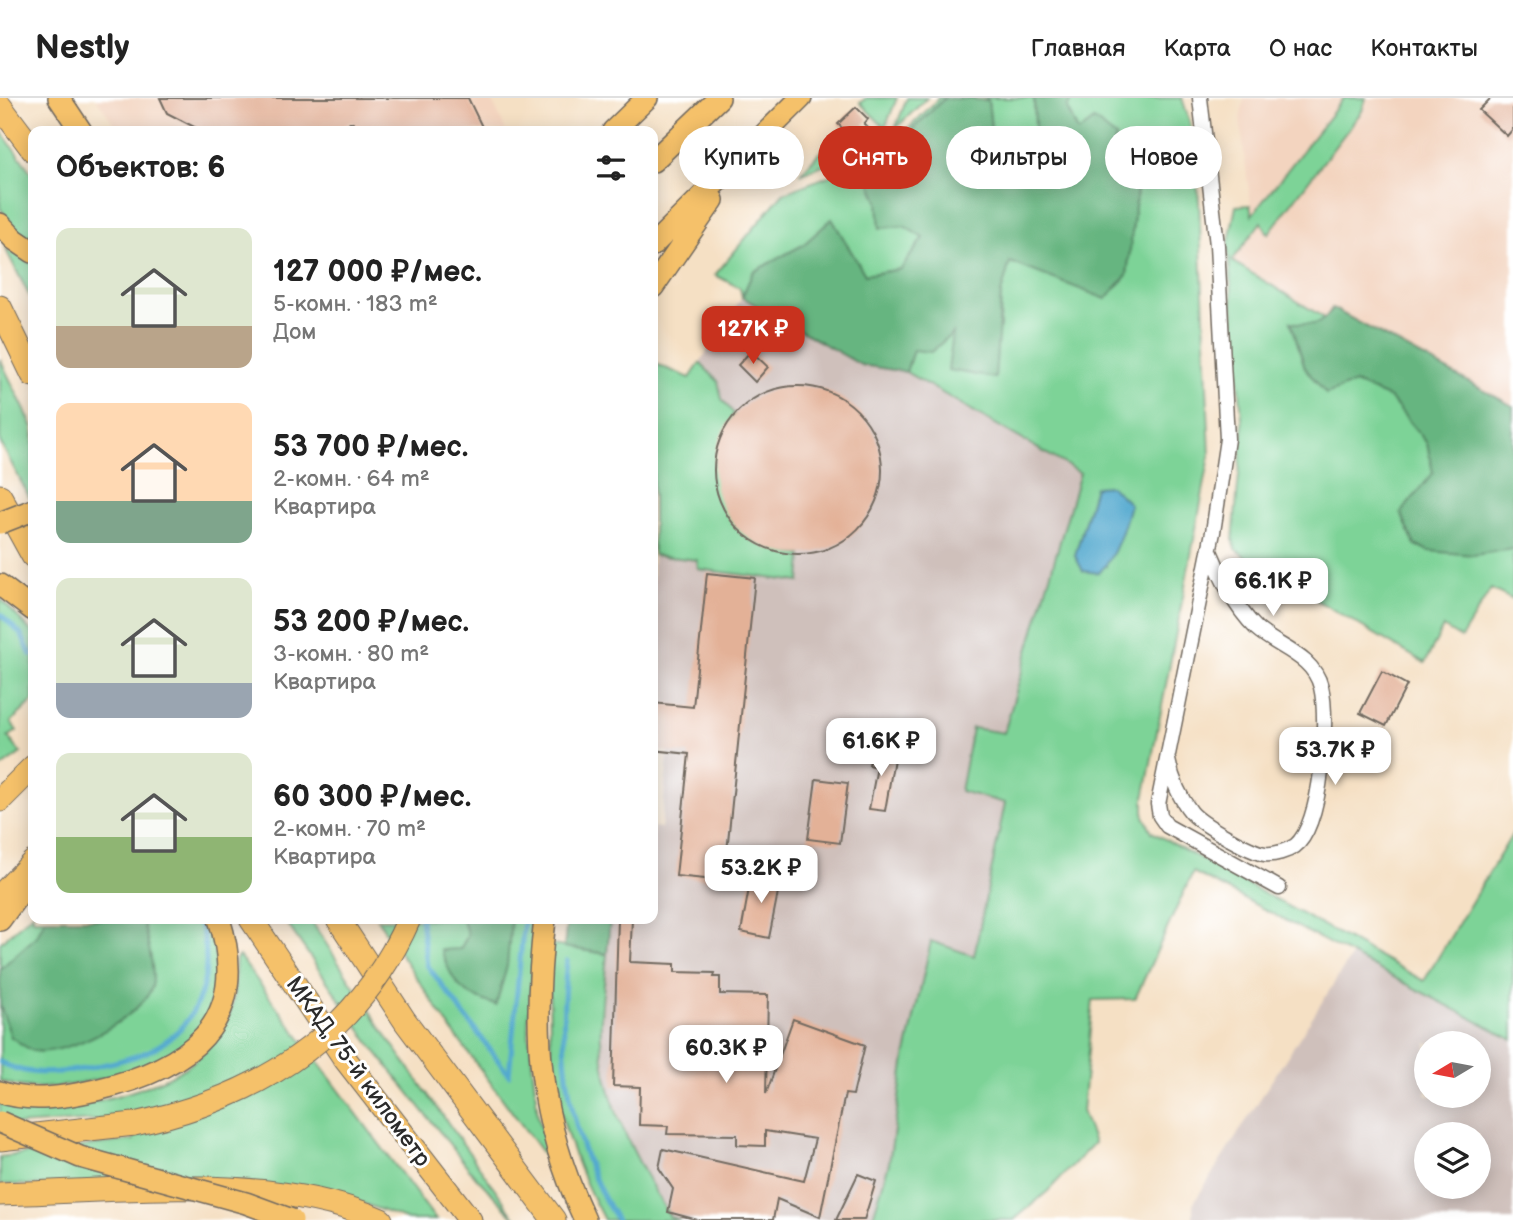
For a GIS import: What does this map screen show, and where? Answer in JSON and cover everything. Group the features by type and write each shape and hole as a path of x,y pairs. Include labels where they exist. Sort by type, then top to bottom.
{"highway":[{"path":"0,106 28,143"},
{"path":"0,307 28,365"},
{"path":"0,496 28,547"},
{"path":"0,800 28,772"},
{"path":"0,896 28,867"},
{"name":"МКАД, 75-й километр","path":"254,924 345,1059 470,1220"},
{"path":"341,924 405,1021 554,1220"},
{"path":"0,1139 134,1124 212,1103 265,1079 291,1063 338,1023 364,995 386,965 407,924"},
{"path":"0,1194 187,1189 267,1192 317,1200 381,1220"}],"main road":[{"path":"59,98 78,126"},
{"path":"618,126 647,98"},
{"path":"658,156 719,98"},
{"path":"772,126 800,98"},
{"path":"658,240 709,189"},
{"path":"658,280 721,189"},
{"path":"0,224 13,239 28,249"},
{"path":"0,523 28,512"},
{"path":"0,585 28,606"},
{"path":"0,783 28,769"},
{"path":"0,920 28,882"},
{"path":"0,1092 39,1098 108,1088 160,1072 195,1048 209,1032 223,998 226,961 220,924"},
{"path":"545,924 537,1034 543,1090 555,1147 584,1220"},
{"path":"0,1122 80,1157 246,1203 292,1220"}],"street":[{"path":"1200,98 1217,245 1227,439 1225,470 1210,551 1158,804 1160,816 1167,826 1279,888"},
{"path":"1167,755 1172,779 1194,816 1242,844 1264,854 1281,853 1296,845 1306,834 1315,812 1323,724 1321,687 1311,666 1258,629 1239,609 1210,551"}],"shaded area":[{"path":"96,98 491,98 504,126 116,126"},
{"path":"1244,98 1513,98 1513,406 1332,308 1326,319 1232,261 1261,222 1252,216 1240,119"},
{"path":"742,297 861,365 906,372 1081,473 1004,733 972,729 960,791 1006,803 974,956 931,941 905,1058 889,1163 872,1220 680,1220 670,1217 636,1159 609,1088 600,1039 610,924 658,924 658,828 661,828 668,752 658,751 658,499 690,378"},
{"path":"1352,955 1513,1040 1513,1220 1193,1220 1193,1204"}],"green space":[{"path":"866,98 897,98 886,126 860,103"},
{"path":"907,98 927,98 898,126"},
{"path":"939,98 945,98 916,126 911,126"},
{"path":"945,98 988,100 991,126 946,126 946,189 1091,189 1091,126 1086,126 1094,120 1105,128 1105,189 1137,189 1127,275 1106,299 1010,262 1001,293 995,378 948,370 953,333 931,352 913,350 906,372 861,365 742,297 753,272 803,245 832,219 865,275 901,269 923,238 904,226 880,228 878,201 873,189 932,189 932,126 916,126"},
{"path":"985,98 1034,98 1035,126 991,126 988,100"},
{"path":"1034,98 1072,98 1067,108 1075,126 1035,126"},
{"path":"1072,98 1182,98 1190,126 1105,126 1105,173 1091,152 1091,126 1075,126 1067,108"},
{"path":"1344,98 1366,98 1362,111 1268,234 1261,222 1232,261 1326,319 1311,326 1292,322 1354,383 1390,398 1427,443 1434,473 1401,513 1513,549 1513,600 1491,589 1461,638 1443,627 1425,663 1251,562 1236,549 1233,540 1243,431 1228,246 1236,206 1250,205 1252,215"},
{"path":"0,130 28,168 28,239 13,227 0,208"},
{"path":"818,154 818,167 804,172"},
{"path":"818,180 818,189 873,189 878,201 880,228 904,226 923,238 901,269 865,275 832,219 803,245 753,272 742,297 740,288 715,275 783,193 804,189 804,185"},
{"path":"1137,189 1198,189 1210,456 1144,799 1144,816 1152,832 1424,981 1513,833 1513,1040 1193,872 1135,999 1093,1000 1082,1111 1094,1143 1048,1191 1014,1220 872,1220 889,1163 905,1058 931,941 974,956 1005,803 960,791 972,728 1004,733 1080,473 906,372 913,350 954,332 1000,328 1001,293 1010,261 1052,277 1127,274","holes":["1095,487 1106,566 1075,556"]},
{"path":"5,248 28,261 28,293"},
{"path":"1332,308 1513,406 1513,549 1474,555 1429,551 1415,545 1401,513 1433,473 1427,443 1390,398 1355,383 1326,394 1305,368 1291,322 1315,324 1324,319"},
{"path":"0,359 28,417 28,495 0,442"},
{"path":"700,363 718,381 722,399 734,414 722,438 717,463 718,486 724,507 735,525 753,540 775,550 802,555 800,582 698,569 697,560 658,556 658,365 690,378"},
{"path":"0,598 28,628 28,706 11,722 17,731 8,737 21,753 0,768"},
{"path":"28,918 28,924 209,924 216,970 210,1005 194,1036 181,1048 160,1061 137,1070 45,1088 23,1087 0,1081 0,943"},
{"path":"43,924 143,924 153,973 152,987 133,1011 100,1033 64,1048 34,1051 11,1037 0,1005 0,969 37,936"},
{"path":"287,924 313,924 387,1037 517,1220 475,1176 373,1048"},
{"path":"380,924 536,924 528,1026 538,1116 552,1166 453,1032"},
{"path":"464,924 511,924 507,966 496,1005 466,992 454,979 445,962 441,950 460,949 468,935"},
{"path":"566,924 610,924 607,954 564,947"},
{"path":"552,945 607,954 601,1029 609,1087 625,1132 646,1176 670,1217 680,1220 604,1220 587,1185 563,1119 551,1054 549,1020"},
{"path":"239,956 436,1220 408,1220 343,1196 0,1184 0,1157 134,1140 132,1118 0,1126 0,1103 42,1108 90,1102 138,1089 178,1072 207,1049 228,1017 234,997 236,959"}],"water":[{"path":"1111,486 1130,504 1122,531 1115,550 1099,573 1083,571 1075,556 1095,487"}],"building":[{"path":"160,98 468,98 482,126 356,126 352,122 344,126 192,126 167,113"},
{"path":"1491,98 1513,98 1513,129 1507,136 1479,110"},
{"path":"856,107 868,119 864,124 866,126 838,124"},
{"path":"751,351 768,367 755,382 738,365"},
{"path":"798,386 830,393 857,411 875,438 882,470 875,502 857,529 830,547 798,554 766,547 739,529 721,502 714,470 721,438 739,411 766,393"},
{"path":"707,573 755,578 724,881 676,876 689,754 658,751 658,704 693,707"},
{"path":"1382,671 1407,685 1386,726 1360,713"},
{"path":"872,749 895,753 885,811 869,809 877,767 869,765"},
{"path":"816,779 848,783 840,843 808,839"},
{"path":"752,872 781,877 769,938 741,932"},
{"path":"618,924 632,924 630,962 675,964 675,972 715,973 714,977 720,977 720,994 768,995 766,1094 793,1019 865,1045 853,1095 845,1094 820,1217 777,1199 773,1220 698,1220 668,1212 673,1189 659,1168 663,1149 804,1181 815,1139 765,1131 765,1146 737,1145 737,1135 667,1134 668,1126 639,1125 640,1087 613,1086"},
{"path":"858,1174 876,1181 864,1220 836,1220"}],"waterway":[{"path":"0,614 21,634 28,649"},
{"path":"0,1062 34,1072 71,1071 137,1056 168,1039 183,1026 201,994 206,957 200,924"},
{"path":"422,924 427,965 509,1075 524,924"},
{"path":"567,961 564,1028 570,1095 587,1160 600,1191 617,1220"}]}
